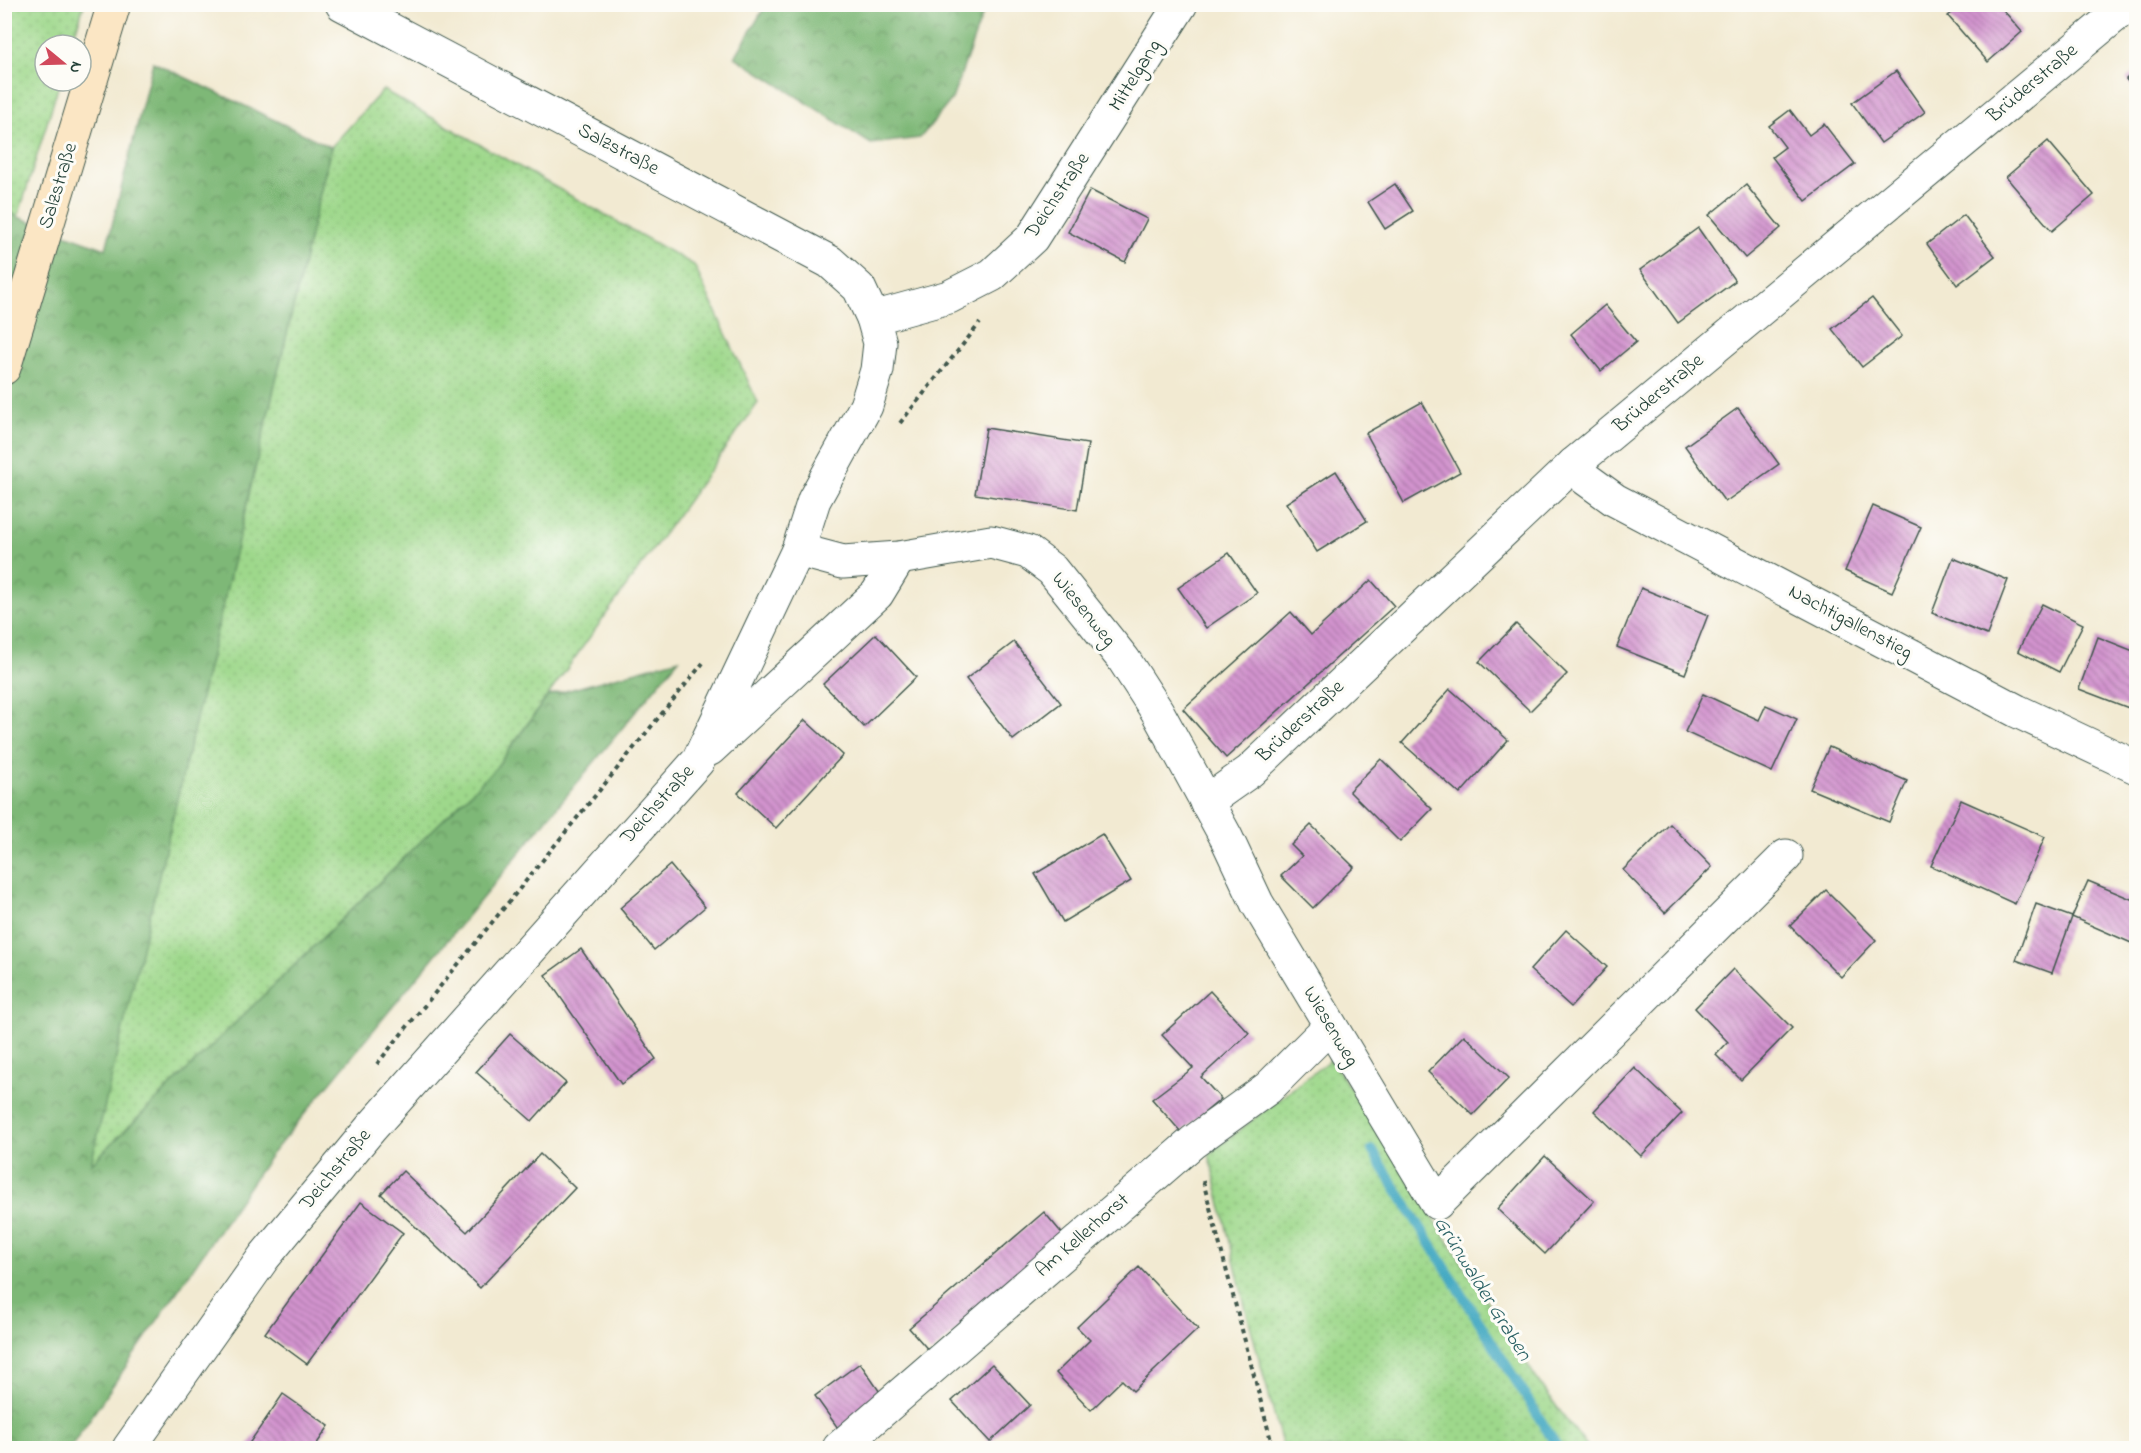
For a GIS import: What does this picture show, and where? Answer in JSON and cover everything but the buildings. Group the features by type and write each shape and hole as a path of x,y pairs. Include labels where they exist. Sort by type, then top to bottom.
{"street":[{"name":"Salzstraße","path":"4,368 114,4"},
{"name":"Salzstraße","path":"342,4 830,262 860,288 873,318"},
{"name":"Mittelgang","path":"1091,147 1181,4"},
{"name":"Brüderstraße","path":"1206,802 1250,771 1574,464 2129,4"},
{"name":"Deichstraße","path":"129,1449 264,1257 364,1136 698,760 798,550 814,500 866,406 878,370 880,343 873,318 949,297 992,275 1032,238 1091,147"},
{"name":"Nachtigallenstieg","path":"1574,464 1586,478 1615,500 2017,711 2136,767"},
{"name":"Wiesenweg","path":"798,550 843,562 899,558 991,542 1028,552 1052,570 1124,660 1157,711 1257,903 1329,1027 1437,1203 1786,856"},
{"path":"698,760 877,594 899,558"},
{"name":"Am Kellerhorst","path":"839,1449 1193,1142 1268,1088 1329,1027"}],"path":[{"path":"376,1065 706,660"},
{"path":"1193,1142 1273,1449"}],"green space":[{"path":"5,5 84,5 75,33 33,33 33,93 56,93 18,217 5,209"},
{"path":"766,5 986,5 952,99 920,138 871,144 735,57"},
{"path":"153,62 331,147 91,1164 495,769 548,696 679,659 270,1156 70,1448 5,1448 4,209 18,217 106,249"},
{"path":"383,90 694,265 758,403 495,769 90,1165 331,147"},
{"path":"1331,1059 1542,1387 1588,1448 1283,1448 1245,1306 1209,1154"}],"waterway":[{"name":"Grünwalder Graben","path":"1372,1150 1558,1448"}]}
